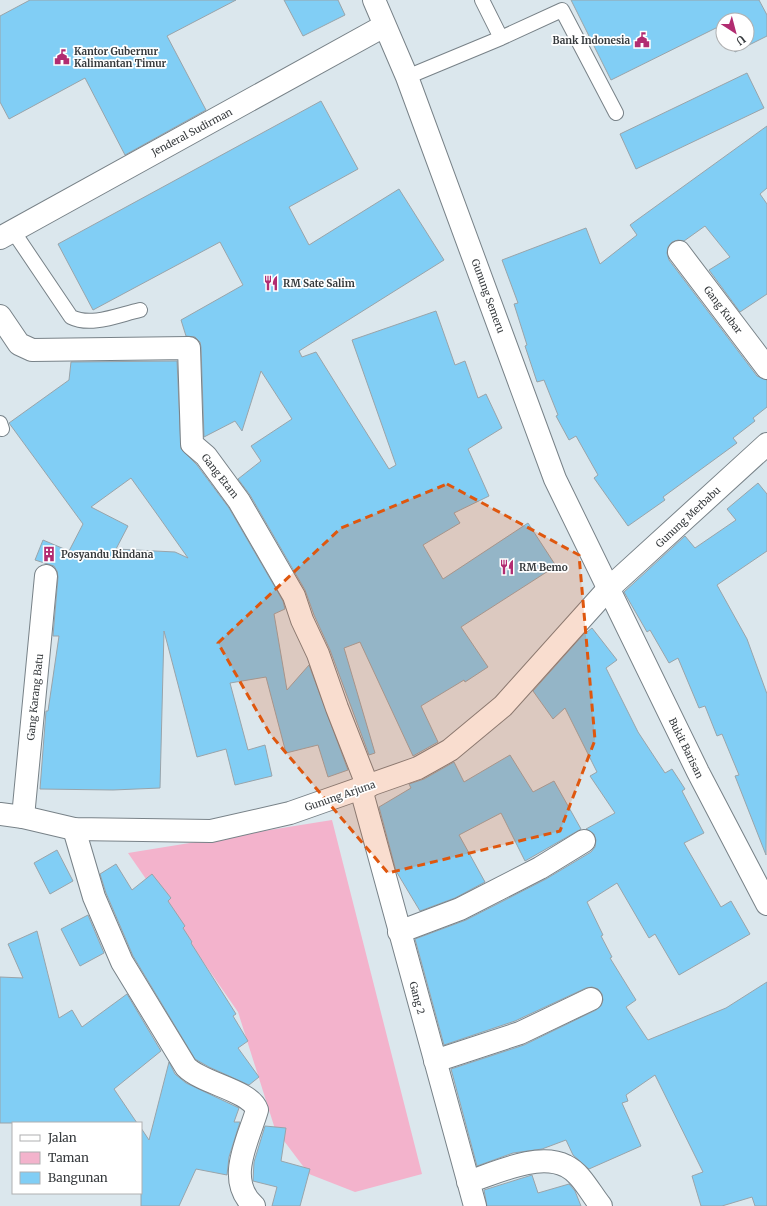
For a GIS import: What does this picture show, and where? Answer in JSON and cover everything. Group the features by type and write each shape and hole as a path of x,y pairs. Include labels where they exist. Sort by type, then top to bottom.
{"street":[{"name":"Gunung Semeru","path":"374,0 406,77 555,479 608,589"},
{"name":"Jenderal Sudirman","path":"6,234 384,26"},
{"name":"Gang Kubar","path":"679,252 767,368"},
{"name":"Gang Etam","path":"0,316 18,344 32,350 189,348 192,444 206,456 239,501 294,596 302,620 318,654 364,788"},
{"name":"Gunung Merbabu","path":"608,589 767,444"},
{"name":"Gang Karang Batu","path":"23,817 46,576"},
{"name":"Gunung Arjuna","path":"0,814 23,817 74,829 211,831 290,813 364,788 418,768 450,750 481,726 503,706 608,589"},
{"name":"Bukit Barisan","path":"608,589 698,772 766,898"},
{"name":"Gang 2","path":"364,788 399,932 475,1206"},
{"path":"74,829 94,897 122,962 186,1067 194,1075 245,1097 255,1105 257,1110 239,1174 242,1190 254,1206"},
{"path":"399,932 460,909 540,868 584,841"},
{"path":"434,1061 520,1033 591,999"},
{"path":"468,1182 524,1164 542,1161 552,1162 567,1166 576,1174 601,1206"}],"lane":[{"path":"482,0 501,38"},
{"path":"406,77 501,38 560,5 616,113"},
{"path":"6,234 71,317 78,321 88,322 140,310"}],"highlighted area":[{"path":"447,484 579,555 595,740 560,831 388,873 270,734 218,643 341,528"}],"green space":[{"path":"332,820 422,1174 355,1192 309,1174 275,1129 238,1012 128,853"}],"building":[{"name":"Kantor Gubernur Kalimantan Timur","path":"30,0 236,0 167,36 206,110 125,155 85,78 9,119 0,102 0,16"},
{"path":"284,0 338,0 345,15 303,36"},
{"name":"Bank Indonesia","path":"571,0 759,0 767,15 767,36 755,42 755,12 715,12 715,28 611,80"},
{"path":"747,73 764,108 636,169 620,134"},
{"path":"321,101 358,169 289,207 309,245 399,189 444,260 299,351 302,357 316,352 389,469 396,465 352,340 436,311 455,365 465,361 478,398 486,394 502,428 468,449 489,496 454,513 460,523 423,545 443,579 528,523 556,566 461,627 488,667 465,682 464,680 421,706 438,742 413,756 360,642 344,648 375,753 369,755 330,650 314,615 305,590 250,495 238,479 261,461 251,446 292,419 261,371 242,431 235,421 204,437 201,347 200,342 195,337 186,336 181,320 243,285 220,242 93,310 58,244"},
{"path":"767,126 767,188 760,194 767,204 767,294 740,312 709,270 730,257 705,226 684,241 678,240 672,242 668,247 667,253 669,260 757,376 767,380 767,407 753,418 755,421 733,438 737,443 663,497 665,500 628,526 594,478 598,475 576,436 569,440 556,416 558,415 544,380 537,382 525,346 527,345 514,304 518,303 502,260 586,228 600,264 637,235 630,225"},
{"path":"177,361 181,449 197,465 229,508 283,601 285,609 274,614 287,690 309,665 348,770 328,777 318,745 286,753 266,677 230,683 248,750 265,745 272,776 235,785 226,749 197,757 164,631 160,788 113,790 40,789 46,711 48,711 59,636 53,636 58,577 54,566 35,560 43,540 69,551 83,524 9,423 69,380 71,362","holes":["131,478 188,558 175,552 116,549 128,526 91,507"]},
{"path":"758,483 767,494 767,551 717,585 747,639 767,694 766,855 735,776 739,775 722,734 717,736 705,706 699,708 678,658 669,663 650,630 647,632 624,592 685,536 695,548 736,520 727,509"},
{"path":"592,628 617,660 606,668 638,732 665,773 672,769 685,789 682,791 704,833 684,843 721,907 731,901 750,934 679,975 655,934 649,938 617,883 587,902 603,935 601,936 612,957 610,958 636,1000 626,1007 648,1040 726,1008 767,982 767,1206 755,1206 752,1197 722,1206 701,1206 692,1176 703,1172 655,1075 626,1095 628,1101 622,1103 641,1146 589,1169 573,1155 566,1140 542,1149 513,1153 477,1166 451,1069 524,1045 596,1010 601,1006 603,1000 602,994 598,989 592,987 586,988 515,1021 444,1045 415,939 466,920 546,879 591,852 595,847 596,840 594,834 586,829 615,813 590,776 597,772 565,708 553,719 533,691 582,636"},
{"path":"510,755 533,792 554,781 581,829 525,861 501,813 459,835 485,882 455,898 420,911 396,871 379,807 411,788 409,784 424,779 454,762 464,782"},
{"path":"57,850 73,881 50,894 34,863"},
{"path":"116,864 132,890 152,874 171,898 168,901 185,926 183,928 192,942 191,943 236,1014 233,1016 248,1041 238,1048 259,1077 249,1085 195,1059 133,956 106,893 100,874"},
{"path":"88,915 104,953 80,966 61,929"},
{"path":"37,931 59,1018 72,1010 82,1027 127,994 161,1051 114,1089 136,1122 0,1123 0,977 23,978 8,944"},
{"path":"169,1062 175,1074 186,1083 239,1108 234,1122 240,1122 229,1157 227,1175 196,1169 179,1206 141,1206 142,1130 149,1140"},
{"path":"265,1126 286,1128 281,1161 310,1169 300,1206 272,1206 277,1187 253,1181 254,1162"},
{"path":"532,1175 538,1193 569,1184 575,1191 581,1206 487,1206 484,1190"}],"place":[{"name":"Bank Indonesia","path":"642,40"},
{"name":"Kantor Gubernur Kalimantan Timur","path":"62,57"},
{"name":"RM Sate Salim","path":"271,283"},
{"name":"Posyandu Rindana","path":"49,554"},
{"name":"RM Bemo","path":"507,567"}]}
